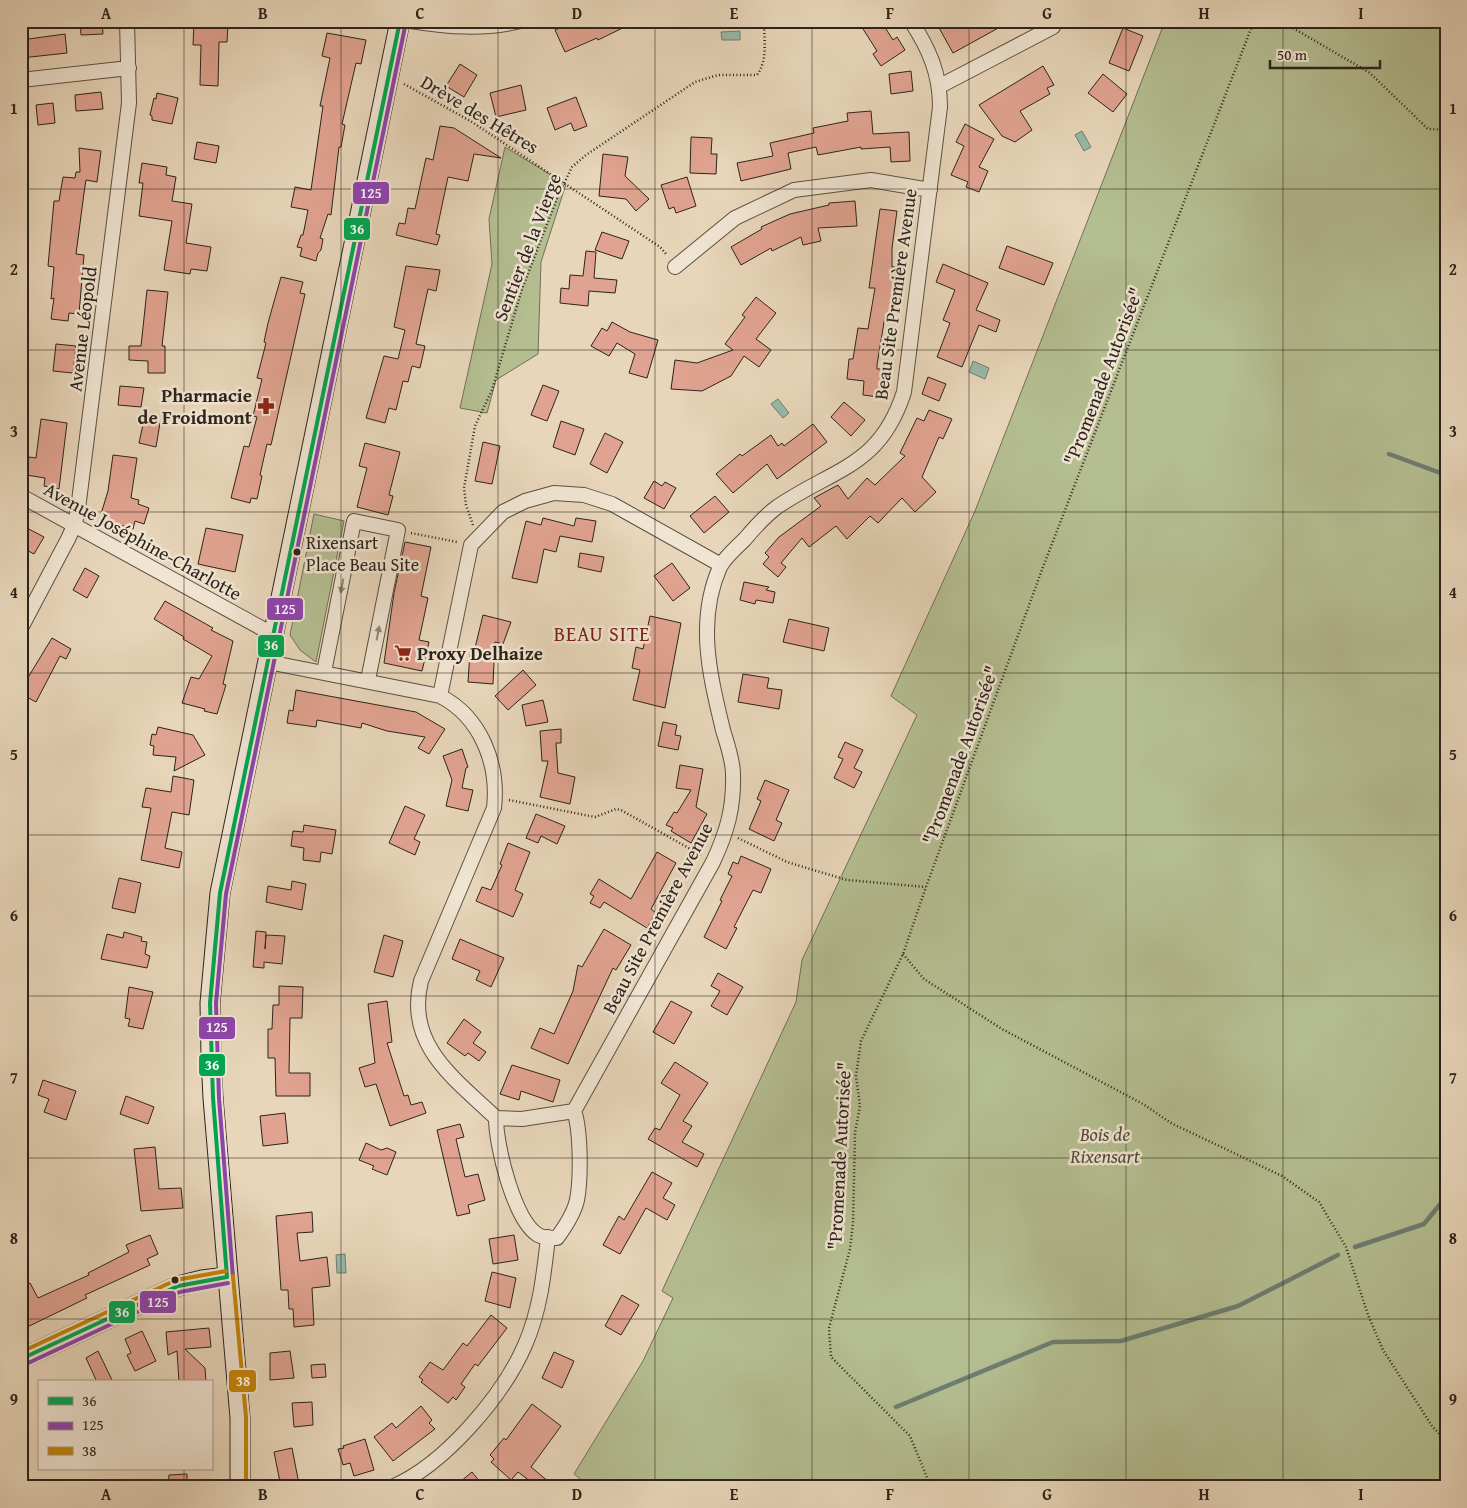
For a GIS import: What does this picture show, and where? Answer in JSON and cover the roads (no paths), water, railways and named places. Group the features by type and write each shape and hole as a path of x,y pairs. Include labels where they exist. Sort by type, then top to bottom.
{"street":[{"name":"Avenue Léopold","path":"21,628 75,524 129,103 130,68 127,21"},
{"path":"240,1487 240,1418 213,1098 210,1003 220,893 400,21"},
{"path":"411,21 436,26 470,28 521,21"},
{"name":"Beau Site Première Avenue","path":"574,1111 713,862 727,832 733,800 733,772 711,680 706,620 713,588 721,565 765,517 867,454 887,432 904,392 939,122 940,86 936,67 926,45 911,21"},
{"path":"940,86 1053,27"},
{"path":"21,80 130,68"},
{"path":"675,266 735,218 794,190 871,180 930,190"},
{"path":"440,696 471,545 481,532 503,512 525,501 554,493 584,495 612,504 721,565"},
{"name":"Avenue Joséphine-Charlotte","path":"21,496 274,635"},
{"path":"324,672 354,521 398,530 368,680"},
{"path":"268,662 368,680 440,696 447,700 468,720 483,739 493,765 495,796 488,823 421,981 417,998 422,1034 439,1064 496,1118 500,1149 518,1210 532,1229 540,1236 557,1238 567,1224 577,1201 579,1136 574,1111 522,1119 496,1118"},
{"path":"392,1487 403,1482 444,1452 474,1423 512,1371 534,1321 544,1278 548,1238"},
{"path":"21,1359 178,1286 202,1280 227,1277"}],"waterway":[{"path":"1389,454 1446,475"},
{"path":"1355,1247 1424,1224 1446,1197"},
{"path":"896,1407 1053,1342 1121,1341 1238,1306 1338,1255"}],"place":[{"name":"Pharmacie de Froidmont","path":"266,406"},
{"name":"Rixensart Place Beau Site","path":"297,552"},
{"name":"Proxy Delhaize","path":"403,653"}],"district":[{"name":"BEAU SITE","path":"602,633"}],"park label":[{"name":"Bois de Rixensart","path":"1105,1145"}]}
